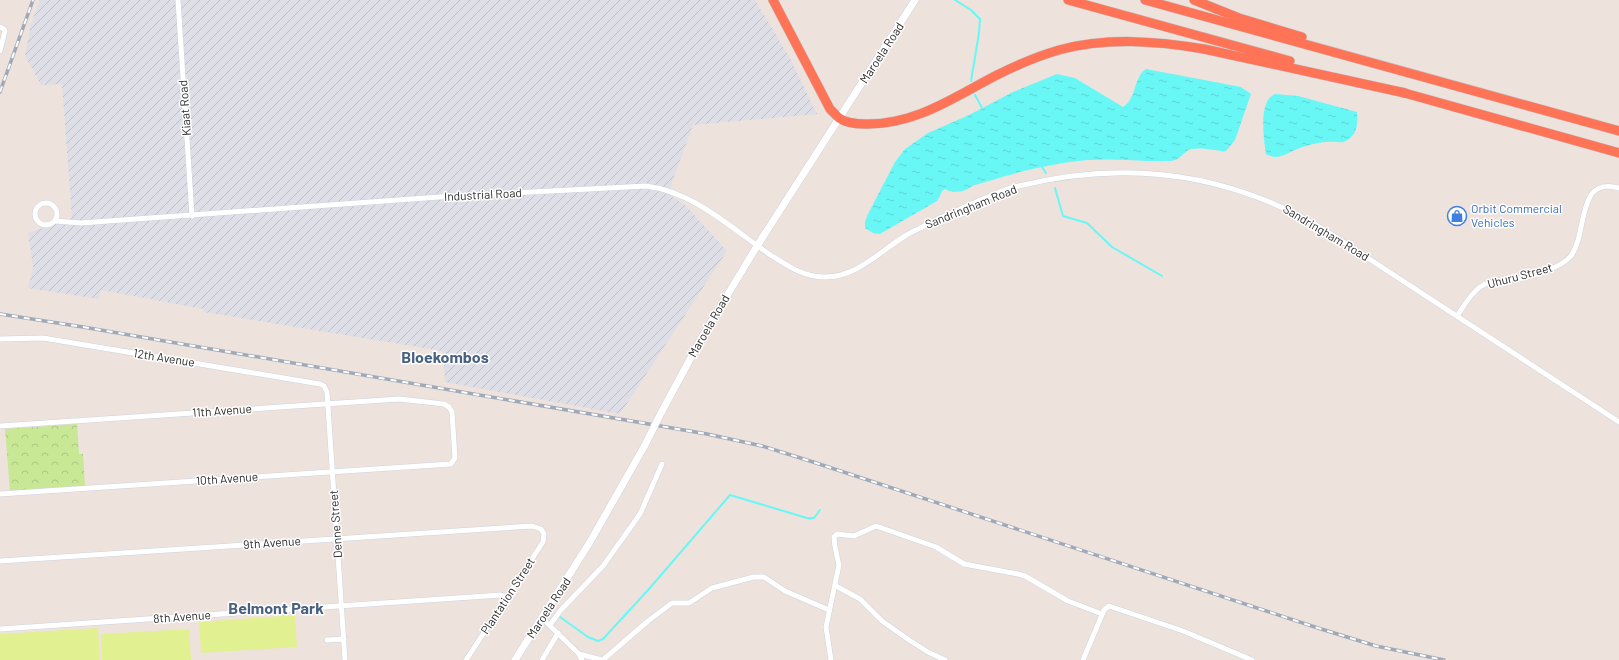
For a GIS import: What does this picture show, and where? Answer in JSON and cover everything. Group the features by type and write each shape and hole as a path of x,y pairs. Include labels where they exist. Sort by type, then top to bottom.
{"highway":[{"path":"773,0 789,28 830,109 839,118 851,123 874,124 910,118 930,111 998,75 1038,57 1080,45 1122,41 1172,44 1198,48 1405,93"},
{"path":"1068,0 1619,152"},
{"path":"1145,0 1619,131"},
{"path":"1194,0 1239,18 1422,77"}],"street":[{"name":"Kiaat Road","path":"178,0 192,216"},
{"name":"Maroela Road","path":"515,660 605,517 702,337 757,246 915,0"},
{"path":"0,27 5,31 0,51"},
{"name":"Sandringham Road","path":"757,246 799,272 824,278 852,271 866,264 905,236 930,223 1009,189 1069,177 1098,174 1161,174 1196,179 1248,193 1282,207 1320,227 1619,422"},
{"name":"Uhuru Street","path":"1457,316 1474,292 1488,283 1524,277 1554,268 1565,262 1576,246 1591,195 1596,189 1602,186 1609,185 1619,188"},
{"name":"Industrial Road","path":"55,221 81,223 439,197 646,186 663,189 682,195 714,215 757,246"},
{"path":"46,203 54,206 57,215 55,221 50,225 41,224 35,216 37,208 46,203"},
{"name":"12th Avenue","path":"0,339 43,338 320,384 325,388"},
{"name":"Denne Street","path":"325,388 328,404 345,660"},
{"name":"11th Avenue","path":"0,426 399,399 444,404 449,407 452,412 455,456 454,461"},
{"name":"10th Avenue","path":"0,494 450,464 454,461"},
{"path":"550,625 560,611 603,566 640,514 662,464"},
{"name":"9th Avenue","path":"0,561 532,526 538,527 543,531"},
{"path":"831,660 826,627 836,586 839,565 834,547 835,535 854,536 876,526 936,547 964,564 1025,576 1068,601 1102,614"},
{"name":"Plantation Street","path":"466,660 543,542 543,531"},
{"path":"579,654 602,660 666,606 672,604 689,603 712,588 740,582 754,577 764,577 785,591 829,610"},
{"path":"836,586 860,599 882,621 909,640 928,652 945,660"},
{"name":"8th Avenue","path":"0,629 341,606 501,596 507,597"},
{"path":"1083,660 1102,614 1106,607 1109,606 1114,606 1183,631 1252,660"},
{"path":"542,618 579,654 582,660"},
{"path":"542,660 558,633"},
{"path":"327,640 344,639"}],"shaded area":[{"path":"40,0 755,0 791,60 817,114 693,125 672,182 670,195 687,207 727,251 620,414 445,382 443,351 204,312 204,309 101,290 98,299 28,288 33,267 28,233 72,218 62,84 41,85 25,56 31,24"}],"green space":[{"path":"77,424 79,454 83,454 85,486 10,491 5,429"},
{"path":"295,615 297,647 201,653 199,622"},
{"path":"98,628 100,660 0,660 0,634"},
{"path":"189,629 191,660 102,660 101,634"}],"water":[{"path":"1146,69 1241,87 1251,94 1235,140 1226,151 1201,148 1192,149 1173,161 1089,160 1045,166 972,186 962,191 955,192 945,189 942,191 937,201 880,234 873,233 865,228 865,222 868,214 895,162 905,149 928,133 969,115 1013,92 1057,74 1075,78 1123,107 1131,99 1139,77"},
{"path":"1275,94 1298,96 1357,112 1357,125 1355,132 1350,139 1344,142 1325,142 1314,144 1276,157 1266,154 1263,127 1264,112 1268,100"}],"waterway":[{"path":"955,0 971,10 980,19 971,81"},
{"path":"975,95 982,108"},
{"path":"1042,167 1046,173"},
{"path":"1055,188 1063,216 1087,223 1112,247 1162,276"},
{"path":"560,617 588,637 598,641 603,639 649,589 730,495 807,518 814,518 820,510"}],"railway":[{"path":"0,92 33,0"},
{"path":"0,314 707,434 762,446 1318,628 1376,646 1444,660"}],"place":[{"name":"Orbit Commercial Vehicles","path":"1457,216"}],"district":[{"name":"Bloekombos","path":"445,357"},
{"name":"Belmont Park","path":"276,608"}]}
